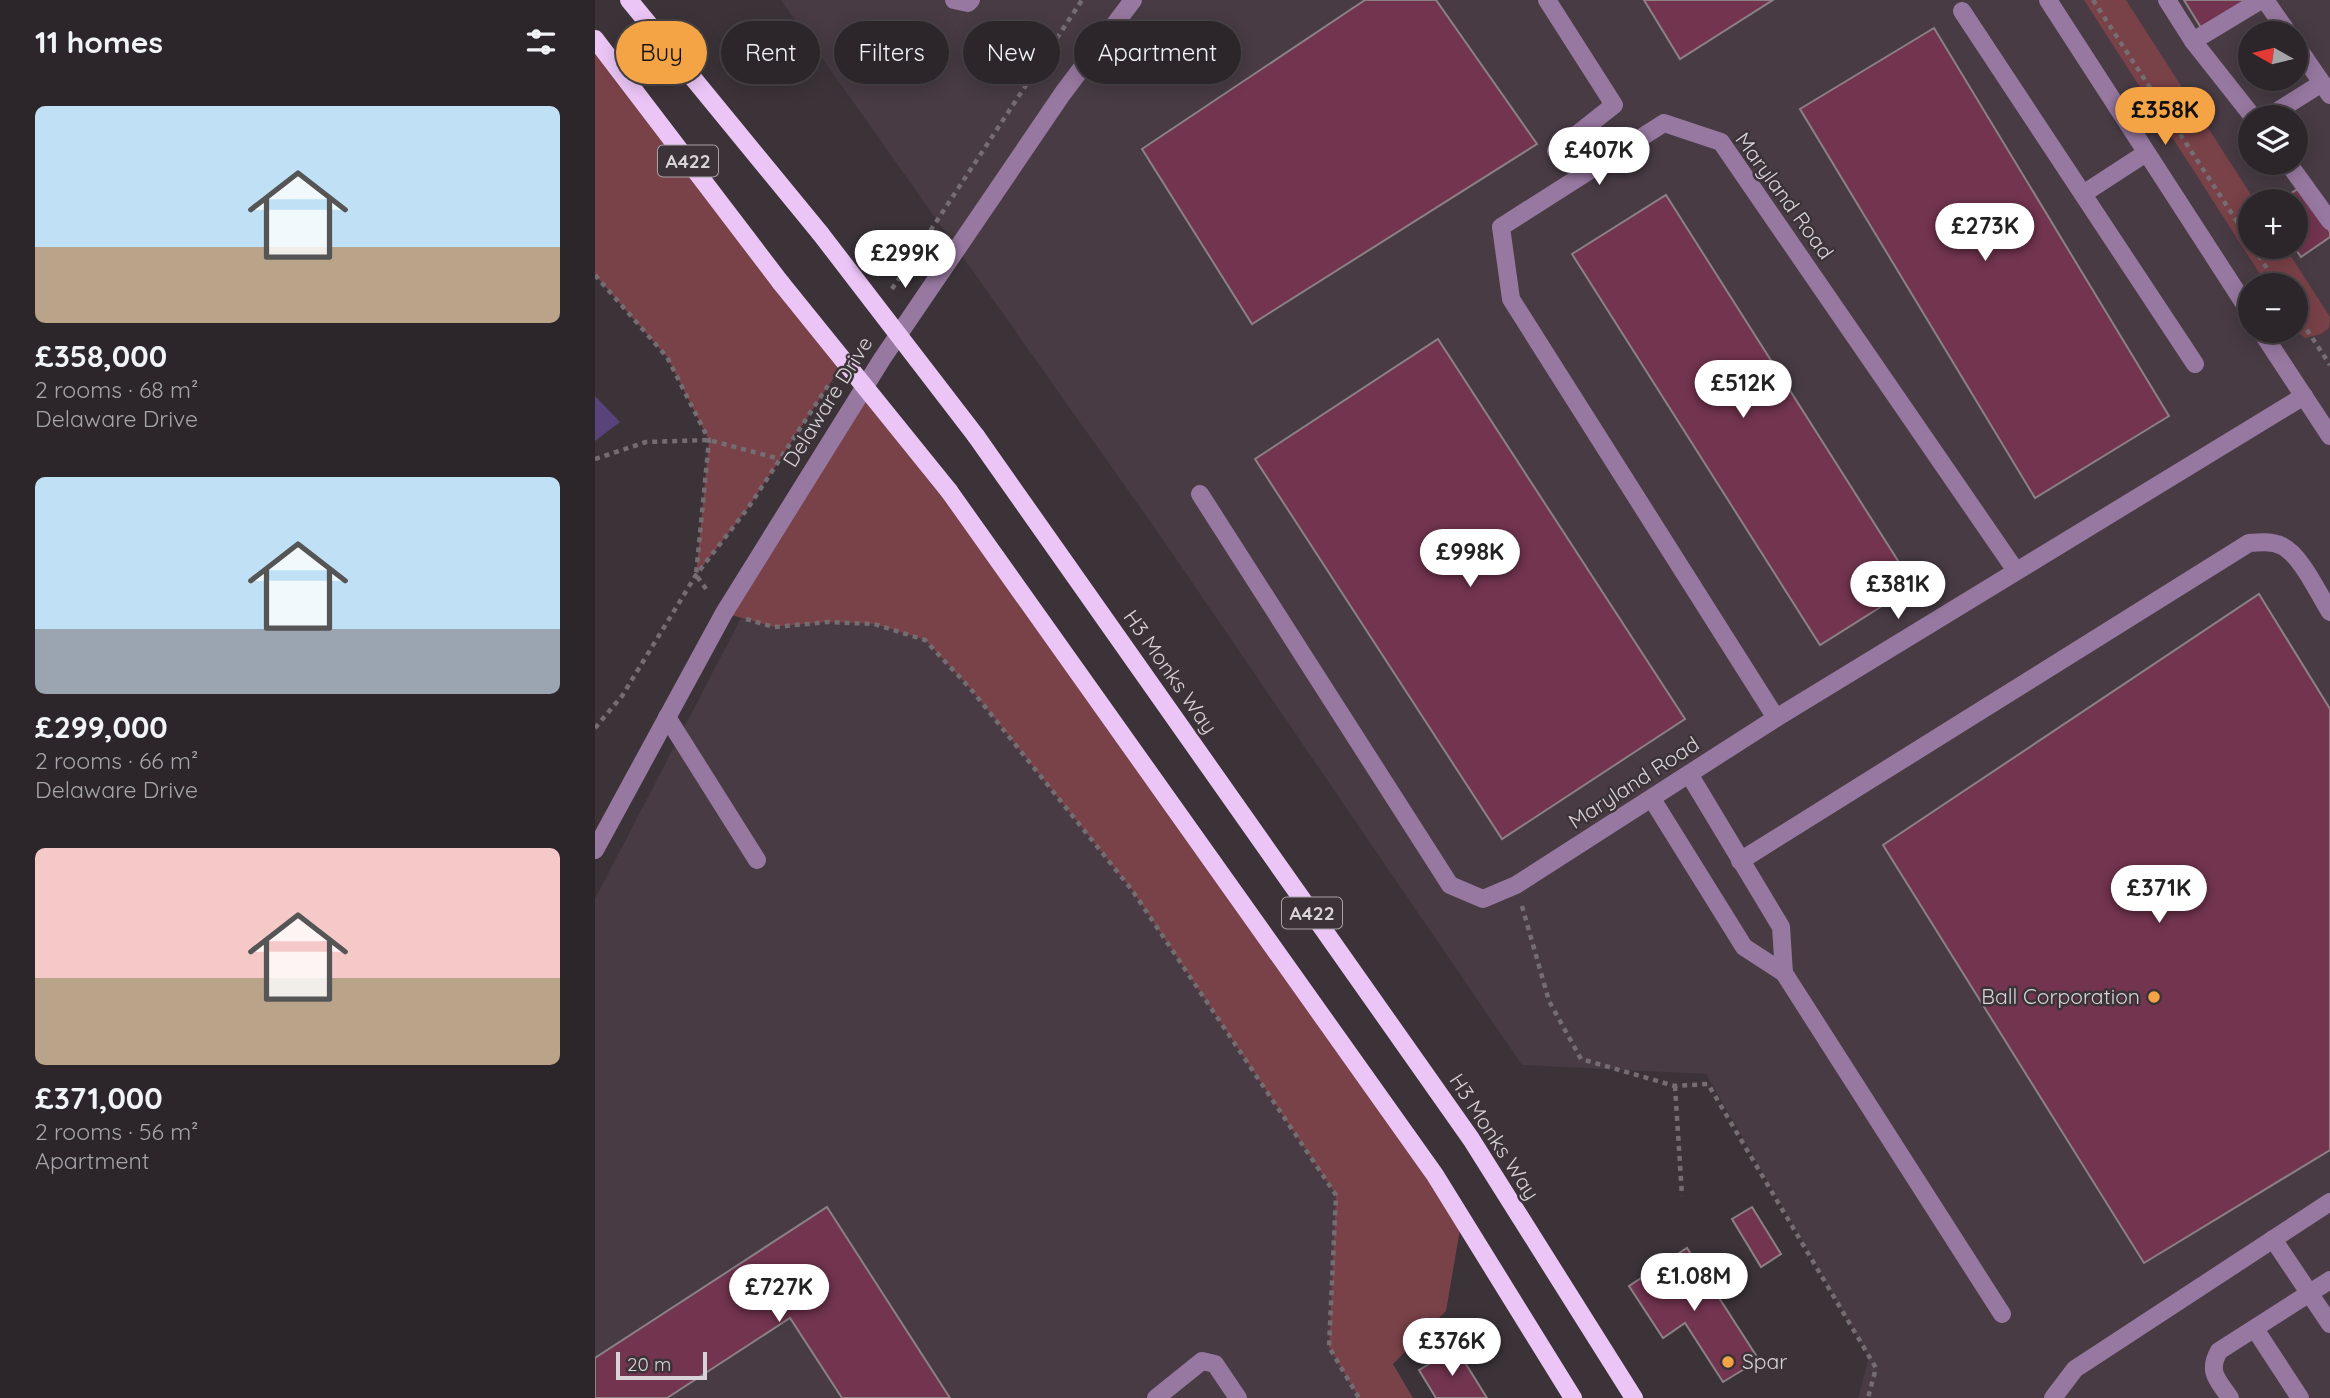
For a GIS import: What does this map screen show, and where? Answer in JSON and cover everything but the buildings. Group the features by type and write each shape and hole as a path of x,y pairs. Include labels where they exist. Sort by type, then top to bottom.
{"main road":[{"name":"H3 Monks Way","path":"629,0 820,233 977,436 1471,1139 1634,1398"},
{"name":"A422","path":"595,38 781,283 949,491 1435,1175 1573,1398"}],"street":[{"path":"954,0 971,0"},
{"name":"Delaware Drive","path":"595,850 724,613 881,359 1063,93 1133,0"},
{"path":"1547,0 1614,105 1556,151"},
{"path":"2048,0 2238,294"},
{"path":"2167,0 2193,41 2244,105"},
{"path":"2193,41 2263,0 2279,21"},
{"path":"1962,12 2196,364"},
{"path":"2293,105 2326,89 2308,63"},
{"name":"Maryland Road","path":"1776,718 1511,299 1501,227 1664,123 1721,142 2016,571"},
{"path":"2083,194 2147,153"},
{"path":"2297,175 2330,221"},
{"path":"2269,343 2330,436"},
{"name":"Maryland Road","path":"1200,494 1450,885 1483,900 1516,885 1776,718 2304,396"},
{"path":"1740,861 2249,543 2266,542 2282,546 2297,558 2330,612"},
{"path":"667,717 757,860"},
{"path":"1689,774 1781,927 1784,973"},
{"path":"1652,799 1744,947 1784,973 2002,1314"},
{"path":"2053,1398 2075,1369 2329,1204"},
{"path":"2273,1238 2330,1324"},
{"path":"2230,1398 2213,1373 2213,1361 2219,1351 2330,1280"},
{"path":"2255,1328 2300,1398"},
{"path":"1156,1398 1202,1361 1215,1364 1238,1398"}],"path":[{"path":"2093,0 2238,223"},
{"path":"595,275 667,357 709,440 696,575 622,696 595,728"},
{"path":"2308,331 2330,365"},
{"path":"595,459 646,442 709,440 780,459"},
{"path":"696,575 724,613 774,627 828,622 874,624 925,640 978,699 1132,890 1336,1195 1329,1347 1359,1398"},
{"path":"1516,885 1549,1001 1581,1059 1675,1086 1707,1084 1876,1367 1868,1398"},
{"path":"1675,1086 1682,1196"}],"shaded area":[{"path":"781,0 2330,0 2330,1398 1858,1398 1869,1357 1706,1074 1522,1065 1159,534 840,84 949,84 949,21 834,21 834,75 820,55 820,21 796,21"},
{"path":"2084,0 2126,0 2247,189 2238,189 2238,240"},
{"path":"595,39 616,67 616,84 629,84 842,365 748,508 696,575 709,440 667,357 595,275"},
{"path":"2250,259 2293,259 2302,273 2259,273"},
{"path":"2308,283 2330,317 2329,328 2321,334 2308,337"},
{"path":"865,386 1462,1218 1446,1311 1393,1364 1413,1398 1359,1398 1329,1347 1336,1195 1132,890 970,688 925,640 875,624 828,622 774,627 724,613"},
{"path":"595,396 620,422 595,441"},
{"path":"741,618 774,627 828,622 874,624 925,640 970,688 1132,890 1336,1195 1329,1347 1359,1398 595,1398 595,899"}],"place":[{"name":"Ball Corporation","path":"2154,997"},
{"name":"Spar","path":"1728,1362"}]}
